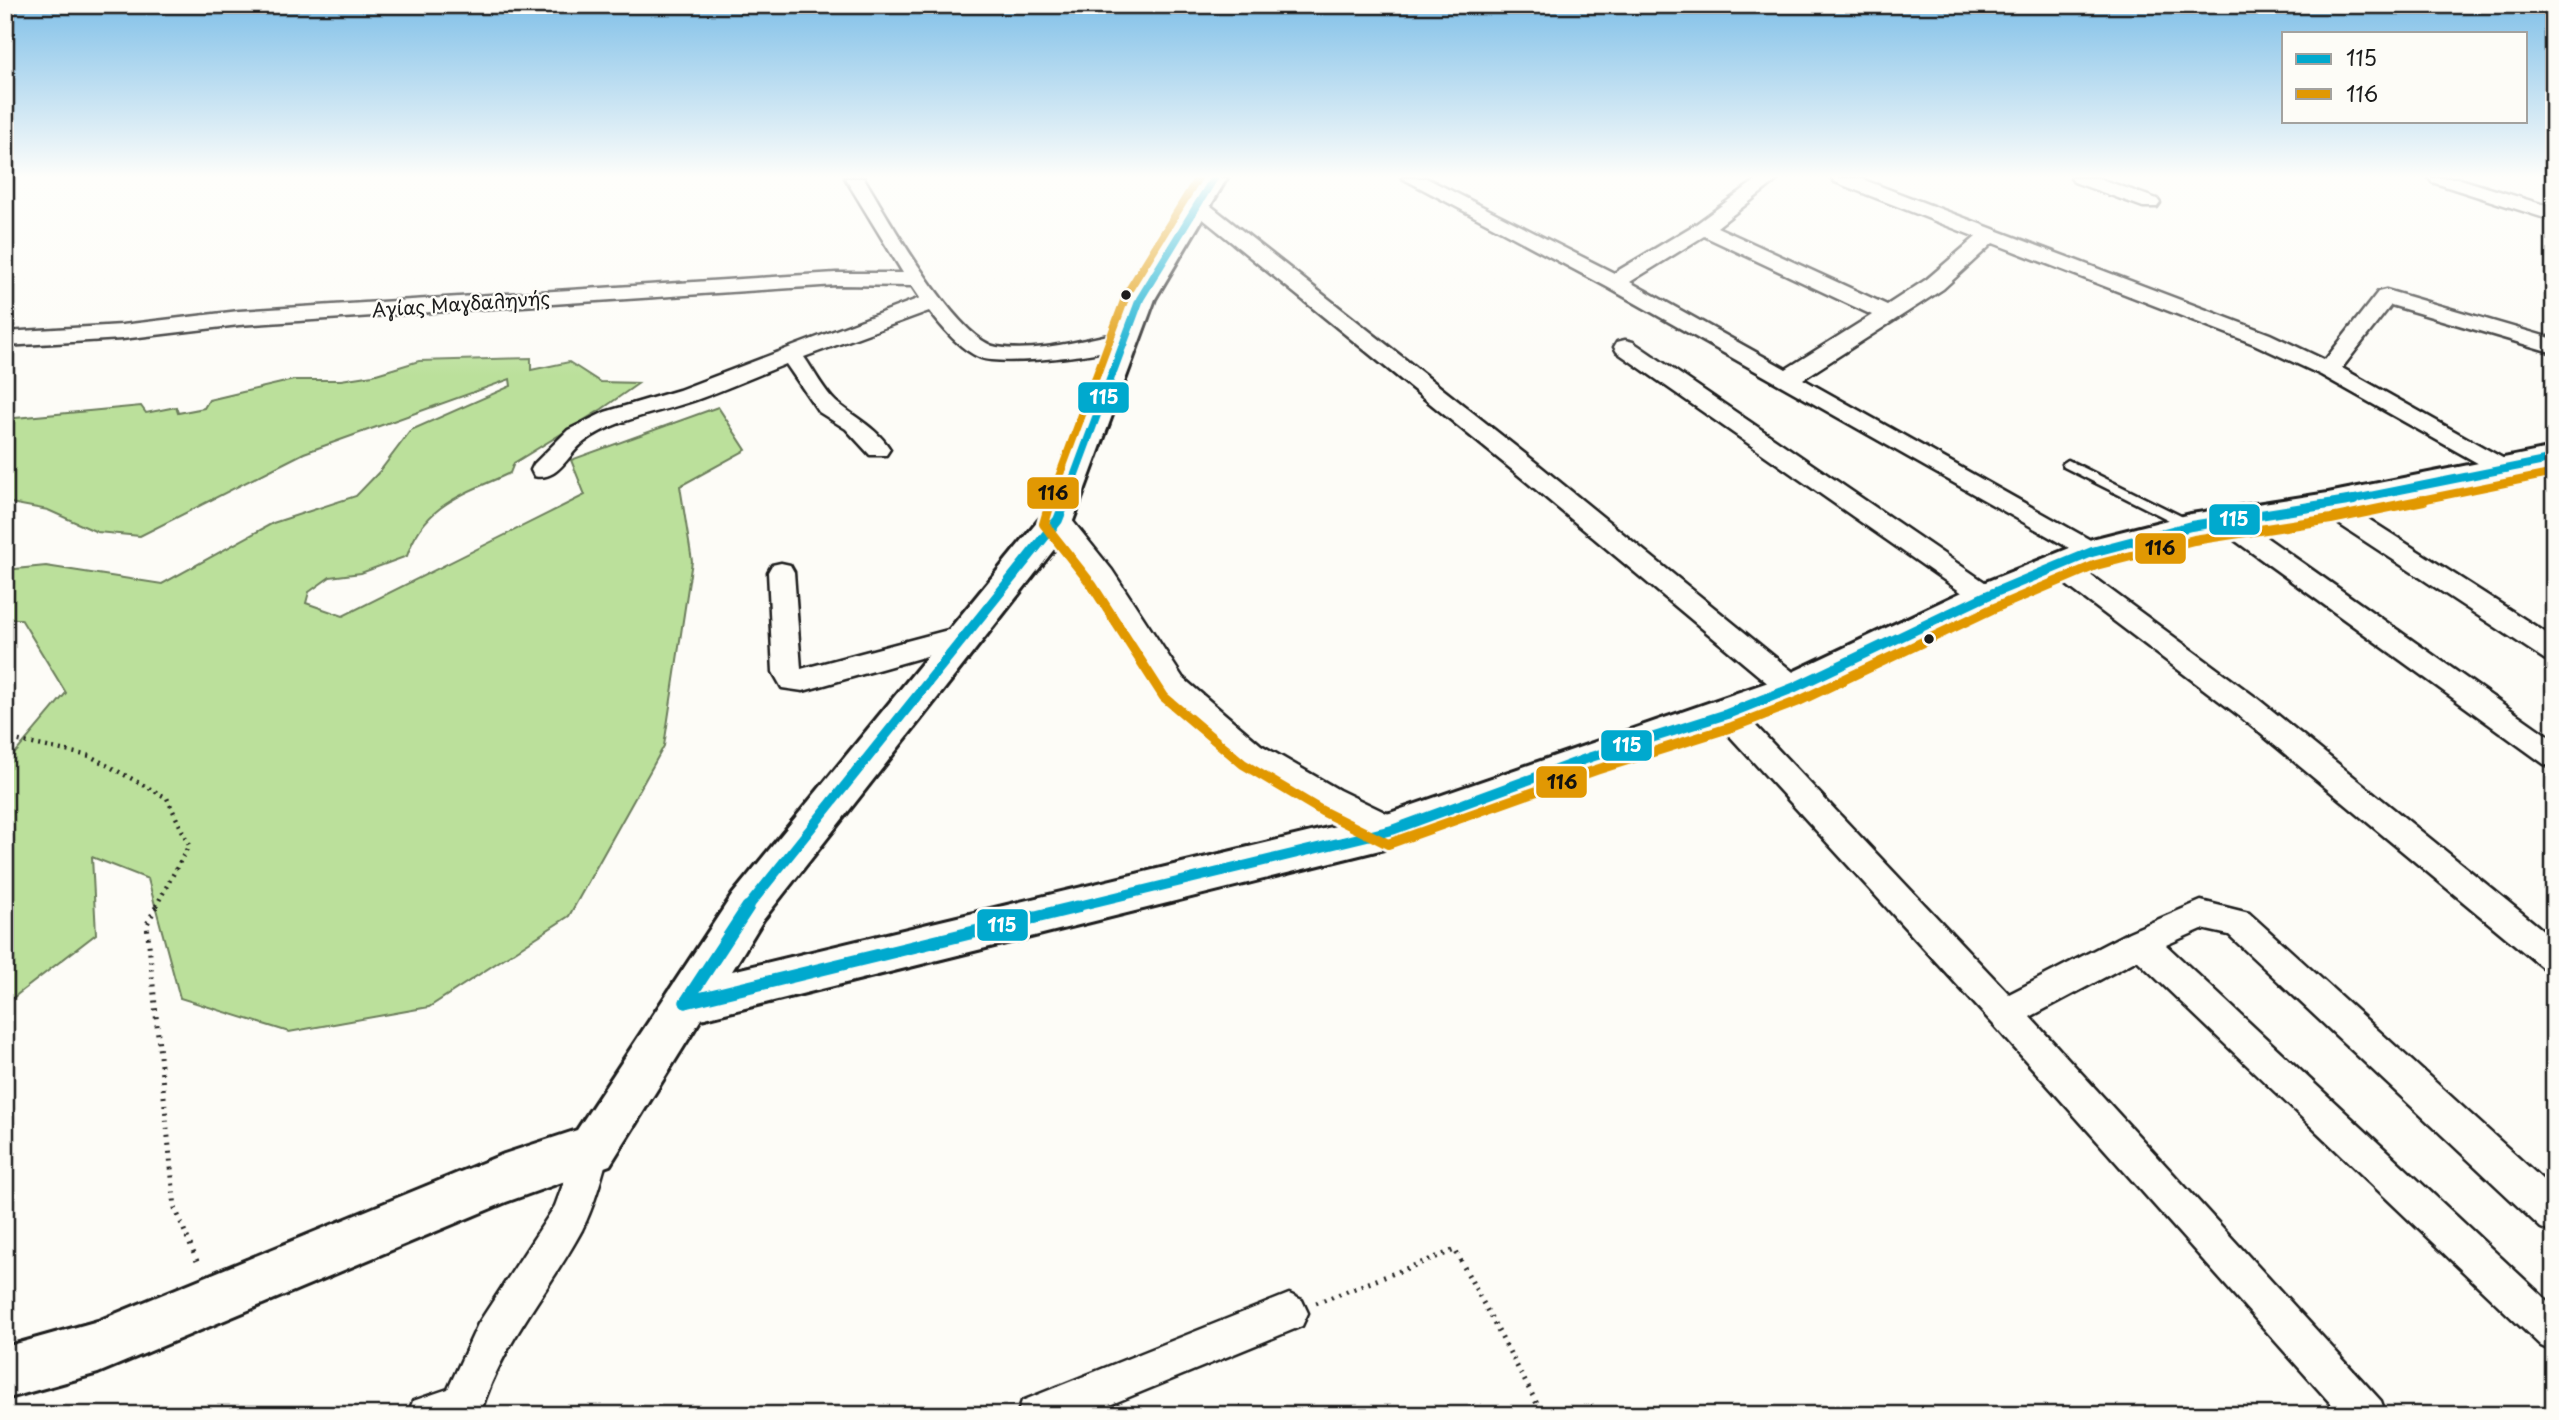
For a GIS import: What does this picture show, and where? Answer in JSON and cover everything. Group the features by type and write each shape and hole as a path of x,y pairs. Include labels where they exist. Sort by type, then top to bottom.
{"street":[{"path":"895,244 932,301 965,339 988,355 1054,351 1124,340"},
{"path":"450,1411 515,1298 569,1217 593,1148 748,906 1058,520 1140,299 1175,244"},
{"path":"1247,244 1525,467 1793,688"},
{"path":"1542,244 1787,379 2077,559 2248,707 2554,958"},
{"path":"1615,282 1676,244"},
{"path":"1738,244 1889,314"},
{"path":"1787,379 1935,284 1980,244"},
{"path":"2014,244 2262,339 2329,370 2507,471"},
{"name":"Αγίας Μαγδαληνής","path":"5,339 122,332 239,317 836,279 917,280"},
{"path":"2329,370 2386,297 2554,346"},
{"path":"543,470 576,436 613,417 687,395 791,354 908,313 932,301"},
{"path":"1625,347 1986,597"},
{"path":"791,354 827,407 854,425 878,449"},
{"path":"686,1002 1392,830 1591,757 1727,713 1793,688 1986,597 2077,559 2207,523 2328,505 2507,471 2554,459"},
{"path":"2328,505 2554,652"},
{"path":"1058,520 1103,577 1173,686 1251,753 1329,799 1392,830"},
{"path":"2207,523 2554,756"},
{"path":"781,572 787,672 792,680 803,680 967,635"},
{"path":"1727,713 2005,1013 2367,1415"},
{"path":"2005,1013 2140,942 2201,915 2238,923 2554,1215"},
{"path":"2140,942 2554,1333"},
{"path":"5,1373 98,1348 503,1178 593,1148"},
{"path":"1036,1415 1289,1314"}],"lane":[{"path":"2068,464 2207,523"}],"path":[{"path":"5,738 90,755 167,798 189,845 147,924 175,1208 202,1276 225,1295"},
{"path":"1289,1314 1455,1250 1543,1415"}],"green space":[{"path":"531,358 531,370 569,362 600,382 639,383 514,463 510,473 462,495 435,512 414,538 407,556 361,573 330,577 309,592 306,603 343,616 585,495 571,460 718,407 746,450 680,486 692,561 664,746 569,916 429,1007 289,1032 180,998 148,879 92,857 96,934 5,1004 5,765 66,693 21,619 5,619 5,570 46,566 162,584 273,523 356,496 380,471 411,430 511,386 510,379 304,453 140,536 97,532 48,510 5,502 5,419 141,406 146,413 176,407 178,413 204,408 209,400 294,380 341,380 373,375 419,361"}],"transit line":[{"name":"116","path":"1157,244 1127,293 1045,515 1044,524 1092,585 1164,697 1243,764 1322,811 1388,844 1596,770 1732,727 1799,701 1992,609 2096,565 2194,540 2331,519 2554,473"},
{"name":"115","path":"686,1002 748,907 1058,520 1140,299 1173,244"},
{"name":"115","path":"686,1002 1392,830 1591,757 1727,714 1793,688 1986,596 2092,552 2191,526 2328,505 2554,459"}]}
